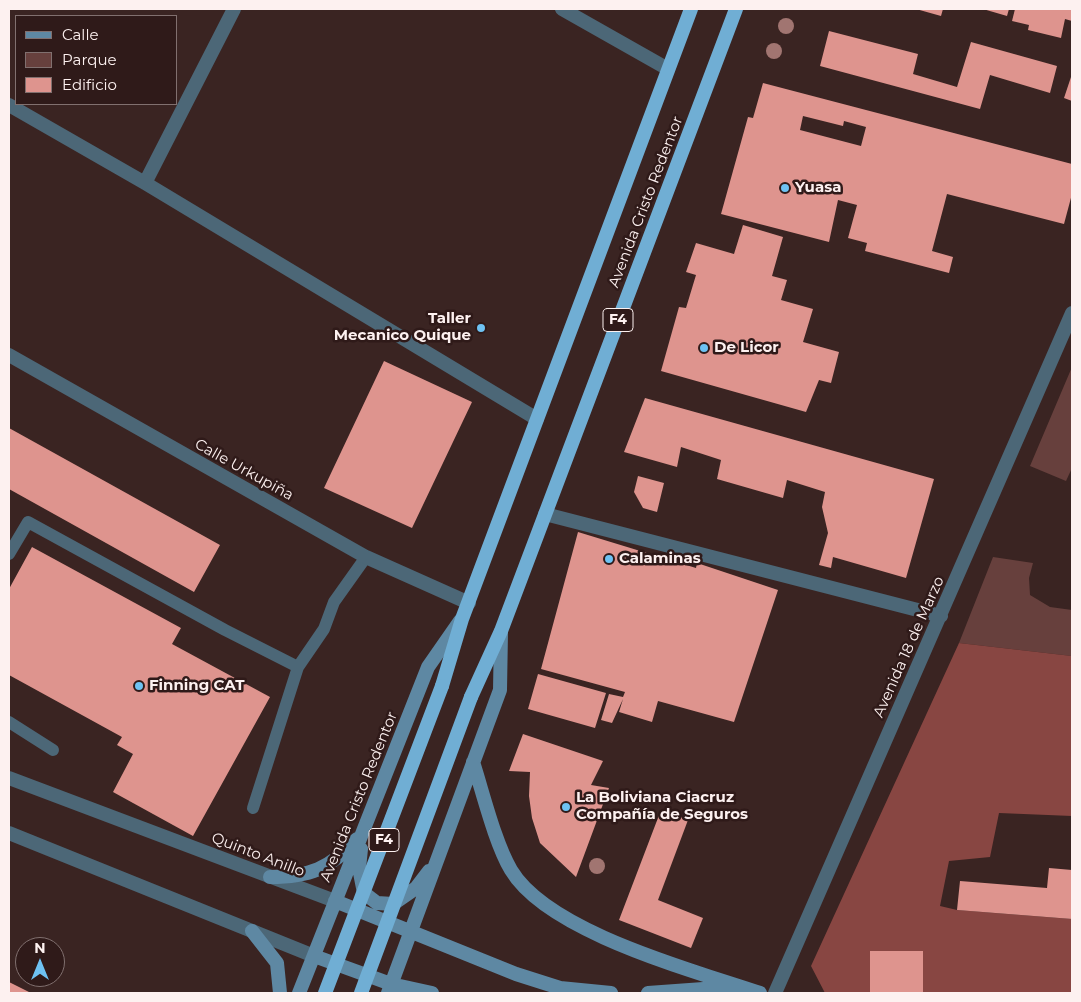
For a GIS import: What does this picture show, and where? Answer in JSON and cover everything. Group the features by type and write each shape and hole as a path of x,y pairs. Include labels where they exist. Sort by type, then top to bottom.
{"highway":[{"name":"Avenida Cristo Redentor","path":"325,993 442,686 462,619 691,9"},
{"name":"Avenida Cristo Redentor","path":"361,993 471,697 501,631 736,9"}],"main road":[{"name":"Avenida Cristo Redentor","path":"299,993 428,667 462,619"},
{"name":"Avenida Cristo Redentor","path":"390,989 500,690 501,631"},
{"path":"473,762 502,849 511,869 526,890 553,912 595,933 677,966 760,993"},
{"path":"363,833 359,868 364,893 377,903 393,904 416,888 437,860"},
{"path":"270,876 293,877 313,873 334,861 363,833"},
{"name":"Quinto Anillo","path":"335,901 516,974 560,988 611,993"},
{"path":"252,931 277,963 280,993"},
{"path":"314,956 390,989 432,993"},
{"path":"648,993 739,986"}],"street":[{"path":"145,183 234,9"},
{"path":"562,9 668,69"},
{"path":"9,106 145,183 537,419"},
{"name":"Avenida 18 de Marzo","path":"775,993 1072,313"},
{"name":"Calle Urkupiña","path":"9,355 366,557 469,603"},
{"path":"545,514 941,616"},
{"name":"Quinto Anillo","path":"9,778 335,901"},
{"path":"9,833 314,956"}],"lane":[{"path":"9,554 28,522 225,630 298,667"},
{"path":"253,808 298,667 324,629 334,602 366,557"},
{"path":"9,722 53,750"}],"green space":[{"path":"1072,367 1072,468 1066,481 1030,466"},
{"path":"993,557 1033,563 1029,578 1030,595 1050,607 1072,610 1072,656 959,643"}],"shaded area":[{"path":"959,643 1072,656 1072,816 999,813 990,857 949,861 940,906 957,910 1072,919 1072,993 923,993 923,952 870,951 870,993 825,993 811,966"}],"building":[{"path":"916,9 943,9 941,16"},
{"path":"983,9 1009,9 1007,16"},
{"path":"1015,9 1072,9 1072,21 1065,19 1061,38 1028,30 1029,25 1012,21"},
{"path":"829,31 918,54 913,74 957,87 971,42 1057,66 1050,93 990,75 980,109 820,66"},
{"path":"1072,74 1072,101 1064,98"},
{"path":"763,83 1072,164 1072,194 1064,224 947,194 932,251 953,257 949,273 865,251 867,243 848,238 857,205 838,200 829,242 721,214 748,117 753,118","holes":["803,116 843,126 844,121 866,127 861,146 800,130"]},
{"path":"743,225 783,237 772,276 787,280 781,300 813,309 803,342 839,352 831,383 819,380 806,412 661,371 679,307 686,308 696,275 686,272 696,243 734,254"},
{"path":"384,361 472,402 412,528 324,488"},
{"path":"645,398 934,479 906,578 833,557 831,568 819,565 828,533 822,507 825,492 787,480 783,498 717,479 721,460 681,447 677,467 624,452"},
{"path":"9,428 220,545 194,592 9,489"},
{"path":"638,476 664,483 657,512 643,508 634,492"},
{"path":"578,532 696,568 697,563 778,590 734,722 658,701 652,722 619,712 623,699 612,723 601,720 609,694 623,697 625,692 541,669"},
{"name":"Finning CAT","path":"32,547 181,628 172,644 270,697 193,836 113,792 133,754 117,745 122,737 9,675 9,589"},
{"path":"538,674 606,693 595,728 528,709"},
{"name":"La Boliviana Ciacruz Compañía de Seguros","path":"523,734 603,761 591,785 609,788 576,877 540,843 532,818 529,796 530,772 509,771"},
{"path":"661,810 688,820 658,900 703,918 691,948 619,920"},
{"path":"1049,868 1072,870 1072,919 957,910 960,881 1047,888"},
{"path":"870,951 923,951 923,993 870,993"},
{"path":"9,982 15,985 15,987 31,993 9,993"}],"place":[{"name":"Yuasa","path":"785,188"},
{"name":"Taller Mecanico Quique","path":"481,328"},
{"name":"De Licor","path":"704,348"},
{"name":"Calaminas","path":"609,559"},
{"name":"Finning CAT","path":"139,686"},
{"name":"La Boliviana Ciacruz Compañía de Seguros","path":"566,807"}]}
